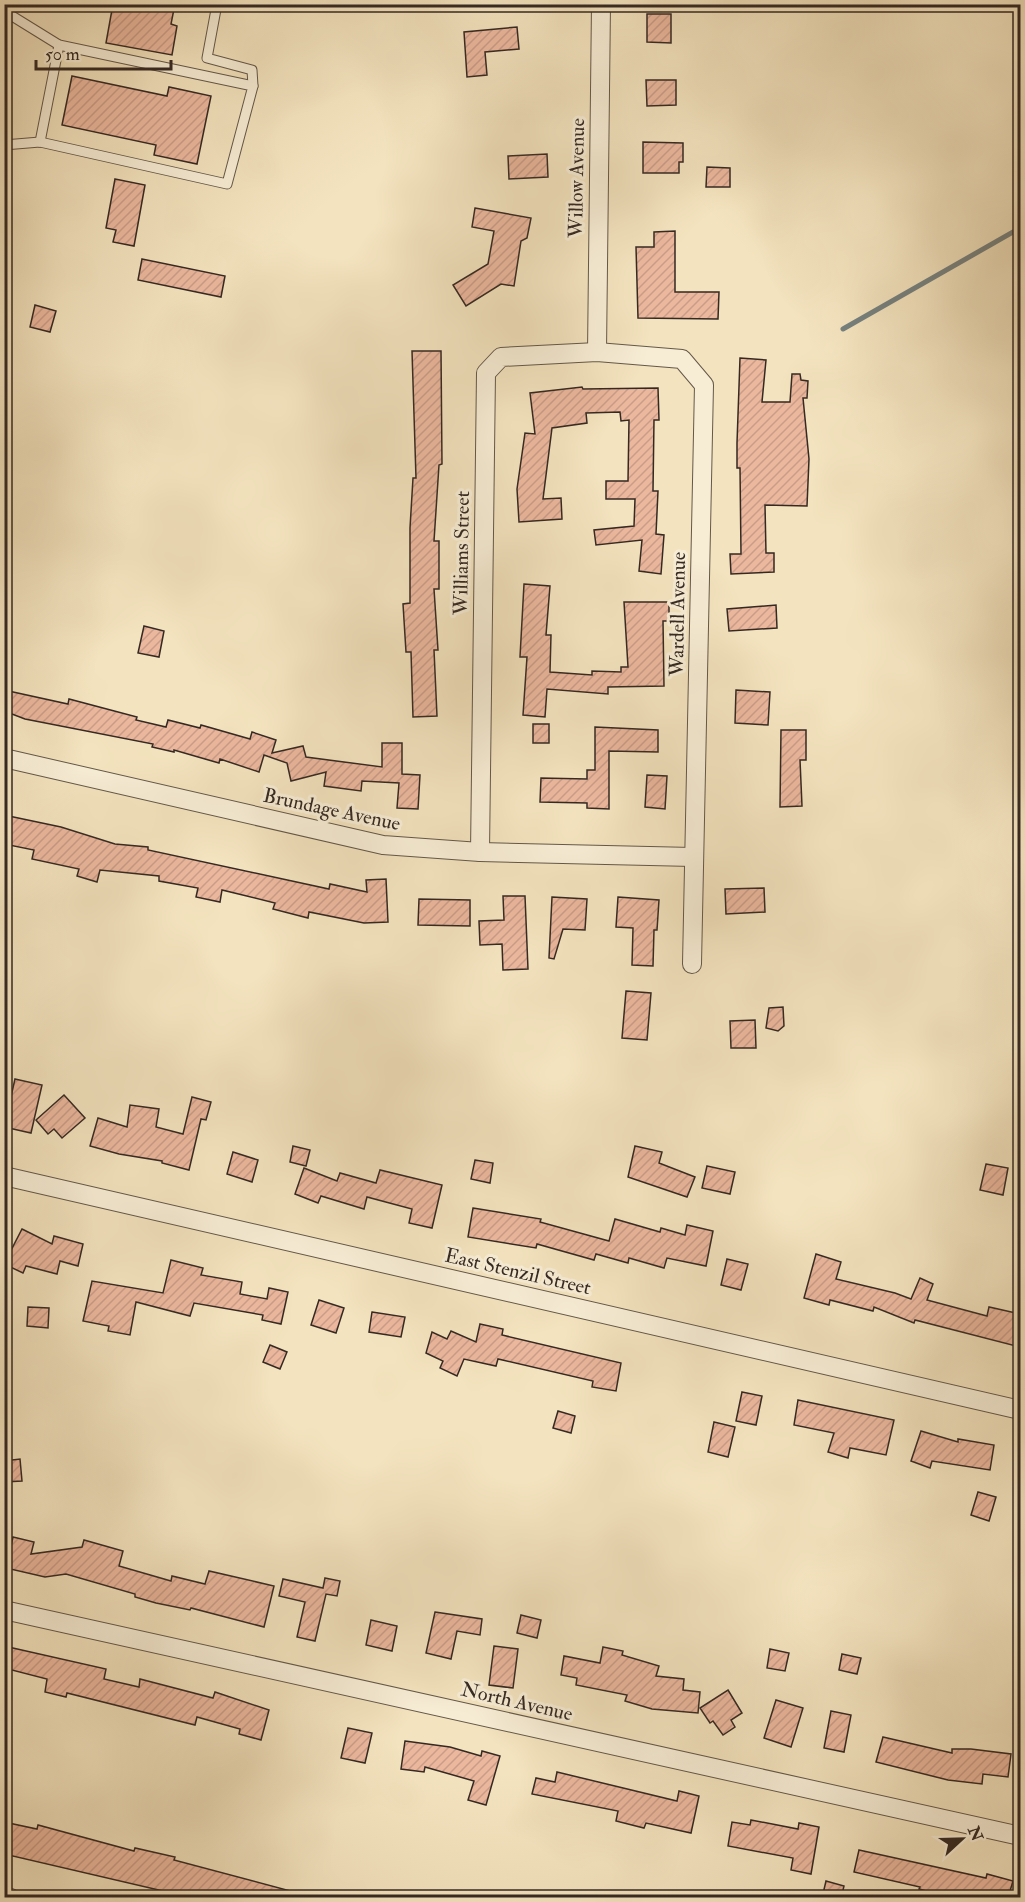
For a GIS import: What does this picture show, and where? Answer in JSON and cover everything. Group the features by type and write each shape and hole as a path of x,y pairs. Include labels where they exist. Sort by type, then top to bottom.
{"street":[{"name":"Willow Avenue","path":"597,352 601,4"},
{"name":"Williams Street","path":"480,852 486,373 501,357 597,352"},
{"name":"Wardell Avenue","path":"597,352 682,359 704,385 692,964"},
{"name":"Brundage Avenue","path":"4,758 383,845 480,852 693,857"},
{"name":"East Stenzil Street","path":"4,1176 1020,1410"},
{"name":"North Avenue","path":"4,1610 1020,1836"},
{"path":"4,1896 11,1898"}],"lane":[{"path":"4,145 40,142 227,184 253,86 252,70 207,58 217,4"},
{"path":"4,10 59,45 253,86"},
{"path":"40,142 59,45"}],"building":[{"path":"113,4 175,4 171,24 177,26 172,55 106,43"},
{"path":"647,14 671,14 671,43 647,42"},
{"path":"517,27 519,49 485,52 487,75 467,77 464,32"},
{"path":"72,76 167,96 169,87 211,96 197,164 154,155 156,145 62,125"},
{"path":"646,80 676,80 676,105 647,106"},
{"path":"643,142 683,143 683,162 679,162 679,173 643,173"},
{"path":"547,154 548,177 509,179 508,156"},
{"path":"707,167 730,168 730,187 706,187"},
{"path":"115,179 145,185 134,246 113,242 116,230 106,228"},
{"path":"475,208 531,218 527,238 521,241 514,286 501,284 466,306 453,285 488,264 494,231 472,227"},
{"path":"675,231 675,292 719,292 718,319 638,318 636,247 654,247 654,232"},
{"path":"142,259 225,276 221,297 138,280"},
{"path":"35,305 56,311 50,332 30,327"},
{"path":"412,351 441,351 442,464 439,465 434,541 439,541 439,589 434,589 438,650 434,650 437,716 413,717 411,652 406,652 403,604 410,603 410,528 413,478 416,478"},
{"path":"740,358 766,360 762,402 790,402 792,374 800,374 801,380 808,381 807,398 803,398 809,459 807,506 765,505 766,553 774,553 774,572 731,574 730,554 741,554 740,468 737,468"},
{"path":"582,387 583,389 658,388 659,420 654,420 653,491 658,491 656,534 664,535 661,574 639,571 642,540 596,545 594,530 634,526 635,499 606,499 606,481 628,481 629,420 621,421 620,412 586,413 587,423 552,428 543,499 561,498 562,519 519,522 517,489 525,433 535,434 530,393"},
{"path":"524,584 550,586 546,635 551,635 550,672 592,675 592,671 621,672 621,667 628,667 624,602 669,602 669,621 663,621 664,686 608,687 608,694 547,689 545,717 523,715 527,657 520,657"},
{"path":"776,605 777,628 729,631 727,609"},
{"path":"144,626 164,631 159,657 138,653"},
{"path":"4,690 68,704 69,699 166,727 168,720 200,728 201,725 250,739 252,732 276,740 272,753 303,746 306,757 382,767 382,743 402,743 402,774 420,775 418,809 397,808 399,783 362,781 361,791 324,786 326,772 291,781 287,763 264,755 259,772 220,759 219,763 174,750 174,752 152,747 153,744 25,719 4,711"},
{"path":"736,690 770,692 768,725 735,723"},
{"path":"533,724 549,724 549,743 533,743"},
{"path":"595,727 658,730 658,752 609,751 609,809 587,808 587,803 540,802 541,778 587,779 587,770 595,770"},
{"path":"781,730 806,730 806,760 800,760 802,806 780,807"},
{"path":"647,775 667,776 665,809 645,807"},
{"path":"4,815 61,827 115,844 148,847 148,850 329,889 330,884 367,892 366,880 386,879 388,922 364,923 309,912 308,918 273,909 275,903 222,890 220,902 196,897 198,888 159,881 159,876 100,870 97,882 77,876 79,869 32,859 34,850 4,844"},
{"path":"764,888 765,912 726,914 725,889"},
{"path":"503,896 525,896 528,969 503,970 502,944 480,945 479,921 504,920"},
{"path":"552,897 587,899 585,930 563,929 554,959 549,958"},
{"path":"618,897 659,900 657,930 654,930 653,966 632,965 633,928 616,927"},
{"path":"419,899 470,900 470,926 418,925"},
{"path":"626,991 651,993 647,1040 622,1038"},
{"path":"783,1007 784,1026 778,1031 766,1028 769,1008"},
{"path":"755,1020 756,1048 731,1048 730,1021"},
{"path":"15,1079 42,1085 31,1133 4,1127"},
{"path":"64,1095 85,1118 62,1138 54,1129 48,1134 36,1120"},
{"path":"192,1097 211,1102 206,1120 201,1119 189,1170 162,1163 162,1161 119,1154 90,1146 98,1118 127,1127 130,1105 159,1109 156,1127 183,1134"},
{"path":"293,1146 310,1150 306,1166 290,1162"},
{"path":"635,1146 662,1152 659,1163 695,1177 687,1197 628,1177"},
{"path":"233,1152 258,1160 252,1182 227,1174"},
{"path":"475,1160 493,1163 490,1183 471,1179"},
{"path":"986,1164 1008,1168 1003,1195 980,1190"},
{"path":"707,1166 735,1172 730,1194 702,1188"},
{"path":"304,1168 337,1181 340,1173 376,1183 380,1170 442,1185 432,1228 409,1223 412,1209 367,1197 364,1209 321,1196 318,1203 295,1194"},
{"path":"473,1208 541,1219 540,1222 609,1241 615,1219 660,1232 661,1228 685,1235 687,1225 713,1231 706,1266 667,1258 664,1268 629,1258 628,1263 596,1254 594,1260 537,1244 536,1248 468,1237"},
{"path":"22,1229 52,1244 54,1236 83,1244 78,1266 60,1261 57,1274 26,1266 23,1273 4,1264"},
{"path":"816,1254 841,1262 836,1279 911,1299 920,1278 933,1284 927,1300 987,1316 989,1307 1020,1314 1020,1347 915,1320 914,1323 874,1307 873,1311 830,1300 829,1305 804,1298"},
{"path":"727,1259 748,1264 741,1290 721,1285"},
{"path":"171,1260 203,1268 201,1275 242,1282 240,1294 267,1299 269,1288 288,1292 281,1324 262,1320 263,1315 194,1303 190,1316 136,1302 130,1335 108,1331 109,1326 83,1321 92,1281 163,1293"},
{"path":"319,1300 344,1308 336,1333 311,1325"},
{"path":"28,1307 49,1308 48,1328 27,1326"},
{"path":"372,1312 405,1317 401,1337 369,1332"},
{"path":"480,1324 503,1329 502,1335 621,1363 616,1391 592,1387 593,1381 498,1359 496,1366 464,1359 457,1376 440,1368 443,1361 426,1353 432,1332 447,1339 451,1331 476,1342"},
{"path":"270,1345 287,1352 280,1369 263,1362"},
{"path":"742,1392 762,1396 756,1425 736,1421"},
{"path":"798,1400 894,1420 886,1455 850,1448 848,1458 828,1452 834,1433 794,1425"},
{"path":"558,1411 575,1416 571,1433 553,1428"},
{"path":"714,1422 735,1427 728,1457 708,1452"},
{"path":"921,1431 958,1442 958,1439 994,1445 990,1470 932,1461 930,1468 911,1461"},
{"path":"20,1459 22,1481 4,1482 4,1461"},
{"path":"978,1492 996,1497 989,1521 971,1515"},
{"path":"13,1537 34,1542 31,1554 82,1547 84,1540 123,1551 119,1566 171,1581 172,1576 205,1584 209,1571 274,1586 264,1627 191,1608 190,1610 156,1603 135,1597 135,1594 66,1574 45,1577 6,1568"},
{"path":"325,1578 340,1581 337,1596 326,1594 315,1641 297,1637 305,1602 279,1596 283,1579 323,1588"},
{"path":"435,1612 482,1619 480,1635 457,1631 451,1659 426,1653"},
{"path":"521,1615 541,1620 537,1638 517,1633"},
{"path":"371,1620 397,1626 392,1651 366,1645"},
{"path":"4,1646 106,1669 104,1679 139,1687 140,1679 213,1698 215,1692 269,1710 261,1740 239,1734 240,1729 197,1717 195,1725 67,1693 66,1697 45,1692 47,1679 4,1668"},
{"path":"494,1646 518,1649 513,1688 489,1685"},
{"path":"603,1647 623,1651 622,1655 659,1666 656,1676 684,1679 683,1690 700,1692 698,1713 652,1709 625,1701 627,1695 576,1685 577,1678 561,1675 564,1656 600,1663"},
{"path":"770,1649 789,1653 785,1671 767,1668"},
{"path":"842,1654 861,1658 857,1674 839,1670"},
{"path":"728,1690 742,1713 731,1720 735,1727 723,1735 713,1721 710,1723 700,1708"},
{"path":"776,1700 803,1708 791,1747 764,1738"},
{"path":"831,1711 851,1715 844,1752 824,1748"},
{"path":"348,1728 372,1733 365,1763 341,1758"},
{"path":"883,1737 952,1753 952,1749 971,1749 1011,1754 1008,1777 983,1774 982,1784 948,1780 876,1762"},
{"path":"405,1741 450,1747 481,1756 482,1751 500,1756 486,1805 468,1800 474,1781 425,1767 424,1772 401,1769"},
{"path":"557,1772 677,1801 679,1791 699,1796 691,1833 646,1823 644,1828 616,1821 618,1811 532,1794 536,1778 555,1782"},
{"path":"751,1820 798,1829 799,1823 819,1827 811,1874 791,1870 793,1858 728,1846 732,1822 750,1825"},
{"path":"4,1822 37,1829 38,1825 134,1851 135,1848 175,1857 174,1860 298,1893 298,1898 193,1898 4,1854"},
{"path":"859,1850 986,1878 987,1874 1013,1881 1008,1898 953,1898 919,1889 920,1887 854,1872"},
{"path":"826,1881 844,1886 841,1898 822,1898"}],"waterway":[{"path":"843,329 1020,228"}]}
